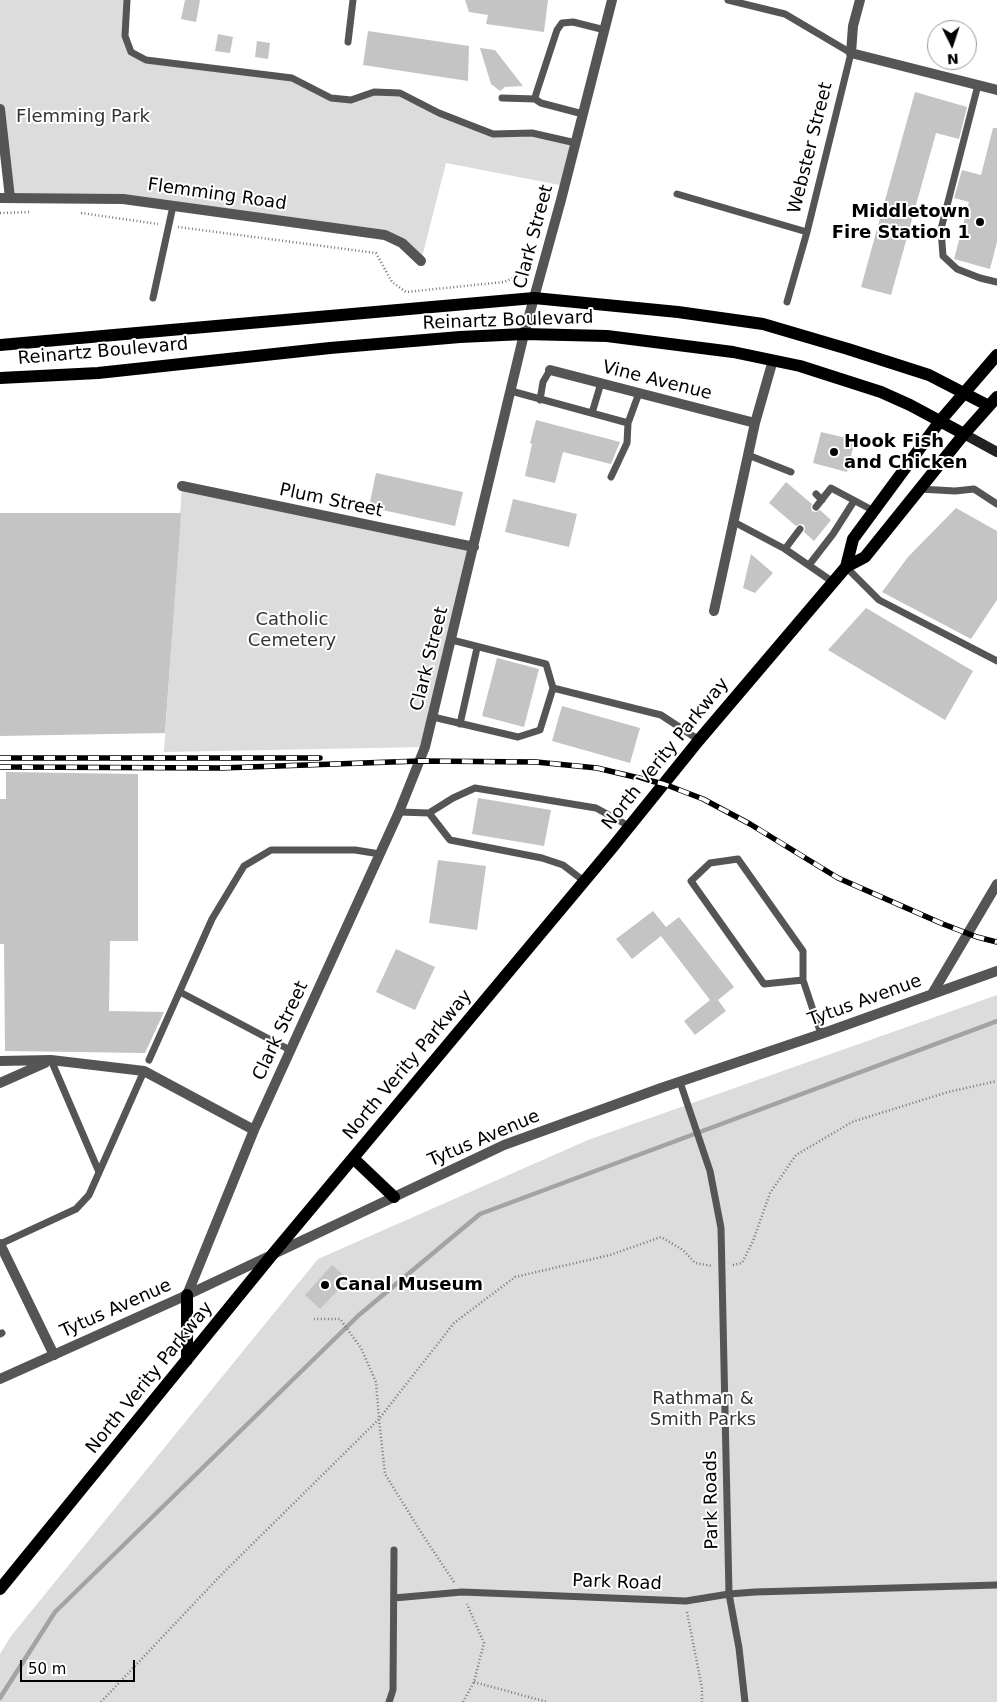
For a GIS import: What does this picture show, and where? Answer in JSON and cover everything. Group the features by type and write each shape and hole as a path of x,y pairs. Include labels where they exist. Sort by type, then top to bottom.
{"main road":[{"name":"Reinartz Boulevard","path":"0,345 534,298 678,312 763,324 929,375 965,393 994,404"},
{"name":"Reinartz Boulevard","path":"0,378 98,373 330,348 460,337 524,334 607,336 724,351 773,360 838,377 881,392 910,405 997,452"},
{"name":"North Verity Parkway","path":"846,567 853,539 940,421 997,354"},
{"name":"North Verity Parkway","path":"0,1589 272,1255 699,740 846,567 865,557 964,434 994,404"},
{"path":"353,1158 394,1197"},
{"path":"187,1295 187,1360"}],"street":[{"name":"Clark Street","path":"187,1295 254,1130 380,854 425,748 524,334 576,143 612,0"},
{"name":"Webster Street","path":"851,53 853,26 860,0"},
{"path":"851,53 997,90"},
{"path":"0,109 5,198"},
{"name":"Flemming Road","path":"5,198 123,199 385,235 402,243 421,260"},
{"path":"714,611 755,423 773,360"},
{"name":"Vine Avenue","path":"550,370 755,423"},
{"name":"Plum Street","path":"182,486 474,546"},
{"path":"932,994 997,884"},
{"name":"Tytus Avenue","path":"0,1379 187,1295 504,1146 997,971"},
{"path":"0,1061 51,1060 144,1071 254,1130"},
{"path":"0,1083 51,1060"},
{"path":"0,1244 54,1355"}],"lane":[{"path":"127,0 125,36 131,52 146,60 292,78 331,98 351,100 374,92 400,93 440,113 493,134 532,133 576,143"},
{"path":"348,42 353,0"},
{"path":"728,0 784,14 851,53"},
{"path":"535,99 557,30 562,23 573,22 605,30"},
{"name":"Webster Street","path":"787,302 807,232 851,53"},
{"path":"978,85 941,229 942,256 957,269 997,282"},
{"path":"502,98 535,99 583,114"},
{"path":"677,194 807,232"},
{"path":"153,298 173,206"},
{"path":"540,400 543,382 550,370"},
{"path":"592,413 601,384"},
{"path":"511,391 628,422"},
{"path":"611,477 627,443 628,422 639,393"},
{"path":"748,455 791,472"},
{"path":"816,508 819,497 831,488 874,511"},
{"path":"919,489 955,491 974,489 997,504"},
{"path":"809,565 833,534 854,501"},
{"path":"734,522 785,549 833,582"},
{"path":"785,549 800,529"},
{"path":"846,567 879,600 997,661"},
{"path":"432,717 518,737 540,730 553,688 546,664 477,648 452,640"},
{"path":"460,724 477,648"},
{"path":"553,688 660,715 699,740"},
{"path":"398,812 428,813 453,798 475,788 596,808 629,826"},
{"path":"428,813 450,840 542,858 562,866 584,881"},
{"path":"149,1060 212,919 244,866 271,850 354,850 380,854"},
{"path":"802,980 764,984 691,881 710,863 738,859 803,951 802,980 821,1034"},
{"path":"180,992 290,1050"},
{"path":"51,1060 100,1172"},
{"path":"0,1244 76,1209 89,1196 144,1071"},
{"name":"Park Roads","path":"680,1082 710,1172 721,1228 729,1594"},
{"path":"389,1702 393,1690 394,1550"},
{"path":"745,1702 739,1648 729,1594 997,1585"},
{"name":"Park Road","path":"394,1598 462,1592 686,1601 729,1594"}],"path":[{"path":"0,213 39,212"},
{"path":"78,212 376,253 392,282 406,292 504,282 513,278 519,271"},
{"path":"733,1265 742,1263 754,1241 770,1193 796,1155 852,1122 948,1092 997,1081"},
{"path":"101,1702 220,1576 379,1419 454,1323 516,1277 610,1254 661,1237 684,1250 695,1263 713,1266"},
{"path":"314,1318 340,1319 361,1348 376,1382 385,1474 424,1537 462,1592 484,1643 474,1682 463,1702"},
{"path":"687,1611 702,1688 702,1702"},
{"path":"474,1682 547,1702"}],"green space":[{"name":"Flemming Park","path":"0,0 127,0 125,36 131,52 146,60 292,78 331,98 351,100 374,92 400,93 493,134 532,133 576,143 565,186 446,163 421,261 402,243 123,199 10,198 0,109"},
{"name":"Catholic Cemetery","path":"182,486 474,547 425,747 164,752"},
{"name":"Rathman & Smith Parks","path":"997,995 997,1702 0,1702 0,1654 11,1636 318,1259 588,1140"}],"building":[{"path":"185,0 200,0 196,22 181,19"},
{"path":"465,0 548,0 544,32 486,24 488,15 469,12"},
{"path":"368,31 469,46 468,81 363,65"},
{"path":"218,34 233,37 230,53 215,51"},
{"path":"257,41 270,43 268,59 255,57"},
{"path":"480,48 495,50 523,86 505,87 500,91 491,84"},
{"path":"915,92 967,107 959,139 936,133 891,295 861,287"},
{"name":"Middletown Fire Station 1","path":"993,128 997,128 997,242 990,269 954,259 969,202 954,198 962,170 981,175"},
{"path":"536,420 620,442 611,464 563,452 555,483 525,476"},
{"name":"Hook Fish and Chicken","path":"821,432 855,440 847,472 813,463"},
{"path":"376,473 463,492 455,526 369,507"},
{"path":"786,482 812,504 812,511 820,510 831,520 814,541 804,532 804,525 796,526 769,503"},
{"path":"513,499 577,514 569,547 505,532"},
{"path":"956,508 997,531 997,600 971,639 882,592 908,557"},
{"path":"0,513 181,513 165,733 0,736"},
{"path":"751,554 773,573 755,593 743,588"},
{"path":"866,608 973,671 945,720 828,650"},
{"path":"497,658 539,669 524,727 482,716"},
{"path":"562,706 640,728 630,763 552,741"},
{"path":"6,772 138,774 138,941 110,941 109,1011 164,1012 145,1053 5,1051 4,944 0,944 0,799 6,799"},
{"path":"478,798 551,810 544,846 472,834"},
{"path":"438,860 486,866 477,930 429,923"},
{"path":"653,911 666,927 679,917 734,987 718,1000 726,1011 695,1035 684,1021 710,1000 661,936 632,959 616,939"},
{"path":"396,949 435,967 415,1010 376,992"},
{"name":"Canal Museum","path":"332,1265 343,1275 335,1283 340,1288 320,1309 305,1295"}],"waterway":[{"path":"0,1698 55,1612 359,1315 480,1214 997,1021"}],"railway":[{"path":"0,758 320,758"},
{"path":"0,767 221,768 420,761 536,762 597,768 664,784 703,799 750,824 838,878 943,924 977,937 997,942"}],"place":[{"name":"Middletown Fire Station 1","path":"980,222"},
{"name":"Hook Fish and Chicken","path":"834,452"},
{"name":"Canal Museum","path":"325,1285"}]}
